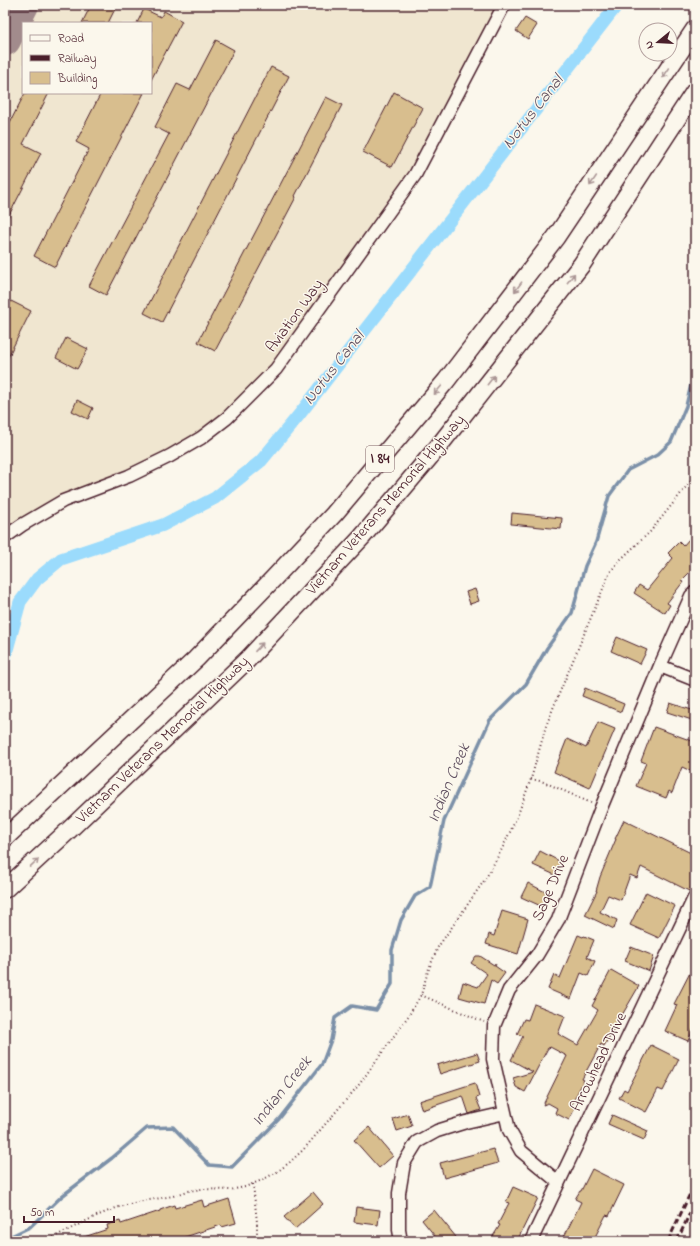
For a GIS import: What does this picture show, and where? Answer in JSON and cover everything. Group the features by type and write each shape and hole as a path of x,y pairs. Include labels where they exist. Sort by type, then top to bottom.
{"highway":[{"name":"I 84","path":"5,838 196,659 334,514 446,381 556,237 695,29"},
{"name":"Vietnam Veterans Memorial Highway","path":"5,889 248,659 362,537 438,447 582,264 695,91"}],"street":[{"name":"Aviation Way","path":"5,537 22,525 63,502 129,476 170,456 201,438 227,418 276,369 415,175 504,5"},
{"name":"Sage Drive","path":"558,1182 521,1151 509,1130 493,1058 494,1026 509,990 537,955 558,920 601,808 660,666 691,596 695,592"},
{"path":"660,666 695,680"},
{"name":"Arrowhead Drive","path":"531,1241 695,896"},
{"path":"401,1241 399,1230 399,1193 404,1163 417,1142 437,1131 452,1126 505,1113"}],"path":[{"path":"46,1241 94,1217 116,1208 137,1202 173,1196 188,1191 202,1189 230,1190 253,1184 277,1172 304,1149 358,1086 409,1015 421,995 428,971 438,947 486,878 502,850 517,818 531,779 546,726 610,572 621,559 650,532 695,476"},
{"path":"531,779 544,782 601,808"},
{"path":"421,995 494,1026"},
{"path":"253,1184 257,1222 257,1241"},
{"path":"52,1238 55,1241"}],"shaded area":[{"path":"5,5 504,5 415,175 276,369 201,438 63,501 5,537"}],"building":[{"path":"91,5 117,5 108,22 82,22"},
{"path":"144,9 161,17 164,11 182,21 152,78 152,22 138,22"},
{"path":"525,18 537,25 528,39 516,31"},
{"path":"216,40 234,50 106,295 89,286 169,134 155,127 177,84 190,90"},
{"path":"271,67 289,76 162,322 144,313"},
{"path":"394,92 423,108 392,167 363,152"},
{"path":"24,94 48,94 23,144 41,153 5,223 5,132"},
{"path":"100,94 143,94 55,267 34,256 89,149 76,142"},
{"path":"326,97 342,105 295,196 296,197 215,351 198,342"},
{"path":"11,301 31,311 5,363 5,312"},
{"path":"66,338 88,349 77,369 56,358"},
{"path":"77,400 93,408 88,419 72,411"},
{"path":"512,513 562,518 561,529 511,524"},
{"path":"695,532 695,567 681,581 683,582 667,603 670,605 665,613 634,593 639,585 647,590 673,558 668,553 679,542 683,546"},
{"path":"475,589 479,601 470,604 466,592"},
{"path":"617,637 647,650 640,664 611,651"},
{"path":"585,688 624,704 621,712 582,696"},
{"path":"670,703 695,711 695,721 667,712"},
{"path":"598,722 615,729 590,788 554,772 567,739 586,748"},
{"path":"654,727 695,742 695,773 682,767 672,793 669,791 666,798 636,786 646,763 641,761"},
{"path":"624,820 695,855 695,879 689,891 641,867 637,878 630,875 621,900 608,895 600,912 617,920 614,929 585,915 597,891 600,877"},
{"path":"540,851 561,862 555,875 533,865"},
{"path":"528,883 549,894 543,907 521,897"},
{"path":"646,892 675,906 659,938 630,925"},
{"path":"502,911 528,919 518,954 486,944 489,934 494,936"},
{"path":"578,935 594,940 587,957 595,961 588,976 581,973 571,999 548,989 554,975 560,978"},
{"path":"631,947 654,956 649,971 625,961"},
{"path":"476,956 480,956 494,965 495,963 495,966 505,973 497,984 491,980 484,1004 459,997 463,982 478,987 487,974 471,963"},
{"path":"695,963 695,1025 688,1041 665,1031 677,1005 674,1004"},
{"path":"611,970 639,986 604,1046 601,1044 582,1079 584,1080 571,1106 575,1108 569,1120 555,1113 557,1108 548,1103 543,1105 567,1056 550,1047 548,1048 525,1092 516,1087 513,1078 533,1072 511,1060 523,1036 517,1034 524,1019 528,1020 534,1004 565,1016 558,1034 578,1045 598,1010 592,1006"},
{"path":"651,1045 679,1059 663,1091 658,1089 646,1112 619,1098 624,1089 627,1091"},
{"path":"477,1053 480,1061 440,1074 437,1065"},
{"path":"475,1083 479,1097 476,1098 481,1110 469,1114 463,1096 422,1110 419,1101"},
{"path":"408,1114 412,1126 397,1131 393,1119"},
{"path":"612,1115 648,1131 644,1140 608,1124"},
{"path":"369,1127 393,1156 379,1168 354,1140"},
{"path":"493,1149 498,1163 444,1178 440,1163"},
{"path":"592,1169 624,1185 609,1216 606,1215 593,1241 562,1241 581,1202 575,1199 581,1191"},
{"path":"513,1187 538,1198 517,1241 490,1241 500,1225 498,1224 509,1203 506,1202"},
{"path":"313,1192 323,1204 295,1229 284,1217"},
{"path":"229,1199 236,1223 222,1227 221,1225 173,1241 79,1241 78,1239 108,1229 107,1225 120,1221 121,1224 174,1205 175,1208 202,1200 204,1207"},
{"path":"356,1207 380,1210 378,1225 354,1222"},
{"path":"434,1210 456,1237 450,1241 439,1241 422,1220"}],"waterway":[{"name":"Notus Canal","path":"5,657 20,602 37,579 61,559 163,525 215,498 261,461 299,415 617,5"},
{"name":"Indian Creek","path":"5,1239 30,1227 62,1196 112,1158 147,1128 173,1127 209,1165 232,1167 279,1119 322,1064 331,1040 335,1018 352,1006 376,1010 392,984 392,950 401,920 415,896 430,887 444,821 490,720 526,684 547,648 572,613 585,566 596,542 609,496 628,470 657,455 671,442 686,406 695,368"}],"taxiway":[{"path":"5,40 23,5"}],"railway":[{"path":"668,1241 695,1183"},
{"path":"677,1241 695,1202"}]}
